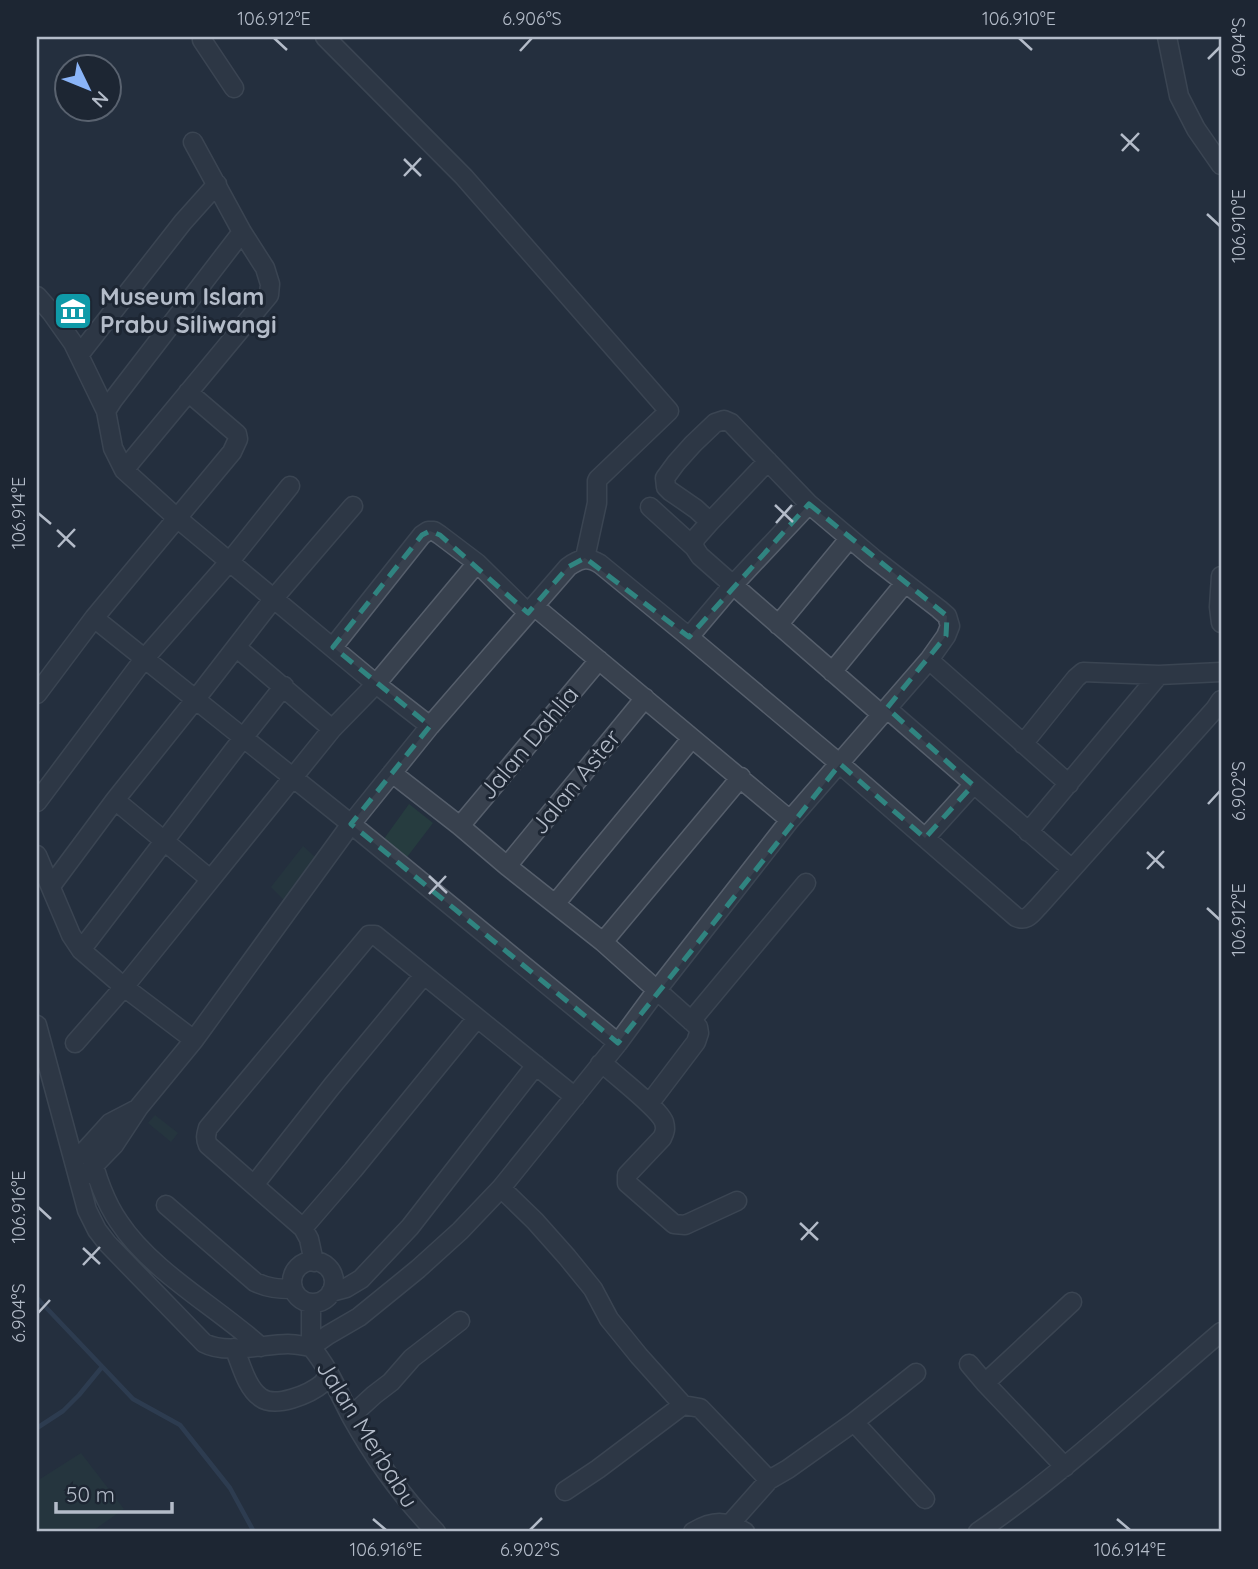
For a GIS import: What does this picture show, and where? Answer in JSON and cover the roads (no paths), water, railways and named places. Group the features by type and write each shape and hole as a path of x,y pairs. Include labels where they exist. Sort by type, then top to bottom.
{"street":[{"path":"203,37 209,53 234,88"},
{"path":"325,37 464,177 668,411 598,478 597,503 585,558"},
{"path":"1167,37 1179,96 1196,129 1221,165"},
{"path":"124,470 269,295 270,284 265,268 192,142"},
{"path":"79,355 183,222 217,184"},
{"path":"106,411 243,233"},
{"path":"37,296 73,343 106,411 113,448 124,470 177,518 430,726"},
{"path":"37,694 94,618 232,452 238,439 237,433 188,391"},
{"path":"311,1347 359,1317 418,1269 460,1231 501,1188 618,1043 790,820 929,660 946,636 950,626 947,617 939,609 849,539 809,503 731,423 724,420 715,423 693,444 668,474 665,483 670,491 710,522"},
{"path":"694,547 695,539 768,461"},
{"path":"37,802 144,659 230,561 290,486"},
{"path":"689,637 809,503"},
{"path":"51,886 274,598 353,506"},
{"path":"650,507 694,547 700,556 832,672 884,712 892,713 1072,869"},
{"path":"333,647 425,532 434,531 599,660 790,820"},
{"path":"778,625 849,539"},
{"path":"79,1181 114,1145 139,1107 194,1040 351,824 430,726 576,561 593,559 600,564 840,764 1016,917 1022,919 1031,914 1072,869 1221,700"},
{"path":"75,1043 124,987 332,729 376,684 477,563"},
{"path":"1221,576 1221,623"},
{"path":"832,672 905,583"},
{"path":"94,618 618,1043"},
{"path":"236,647 332,729"},
{"name":"Jalan Dahlia","path":"460,826 599,660"},
{"path":"929,660 1069,784"},
{"path":"1023,744 1083,672 1159,675 1221,672"},
{"path":"1028,832 1159,675"},
{"path":"81,950 284,687"},
{"name":"Jalan Aster","path":"507,866 645,698"},
{"path":"555,904 692,738"},
{"path":"393,773 603,942 698,1027 698,1038 649,1104"},
{"path":"603,942 741,777"},
{"path":"925,838 973,785"},
{"path":"115,800 210,879"},
{"path":"37,855 71,935 81,950 124,987 194,1040"},
{"path":"691,1021 806,883"},
{"path":"314,1262 309,1239 303,1228 205,1140 208,1128 369,935 375,935 575,1097"},
{"path":"254,1185 424,975"},
{"path":"303,1228 354,1170 477,1018"},
{"name":"Jalan Merbabu","path":"37,1025 87,1210 107,1243 204,1343 211,1347 261,1348 288,1344 311,1347 327,1367 351,1416 390,1479 414,1510 436,1532"},
{"path":"600,1064 649,1104 662,1118 665,1130 662,1138 627,1175 627,1183 674,1224 685,1225 737,1201"},
{"path":"331,1292 346,1288 360,1279 410,1227 536,1065"},
{"path":"74,1161 110,1123 139,1107"},
{"path":"89,1146 104,1196 116,1217 141,1249 261,1348"},
{"path":"501,1188 535,1221 593,1289 615,1327 683,1405 700,1408 769,1480"},
{"path":"166,1205 255,1282 276,1289 293,1289"},
{"path":"306,1262 314,1262 329,1269 334,1284 327,1298 311,1303 297,1296 292,1281 299,1267 306,1262"},
{"path":"311,1303 311,1347"},
{"path":"985,1383 1072,1303"},
{"path":"351,1416 391,1382 412,1358 460,1321"},
{"path":"978,1532 1021,1503 1065,1467 1221,1332"},
{"path":"234,1348 252,1388 262,1399 280,1401 296,1397 322,1383 329,1373"},
{"path":"969,1364 1065,1467"},
{"path":"693,1532 711,1524 738,1528 769,1480 853,1422 916,1373"},
{"path":"565,1491 683,1405"},
{"path":"853,1422 925,1499"}],"waterway":[{"path":"37,1298 133,1399 180,1425 230,1488 254,1532"},
{"path":"37,1428 63,1411 102,1367"}],"place":[{"name":"Museum Islam Prabu Siliwangi","path":"73,311"}]}
